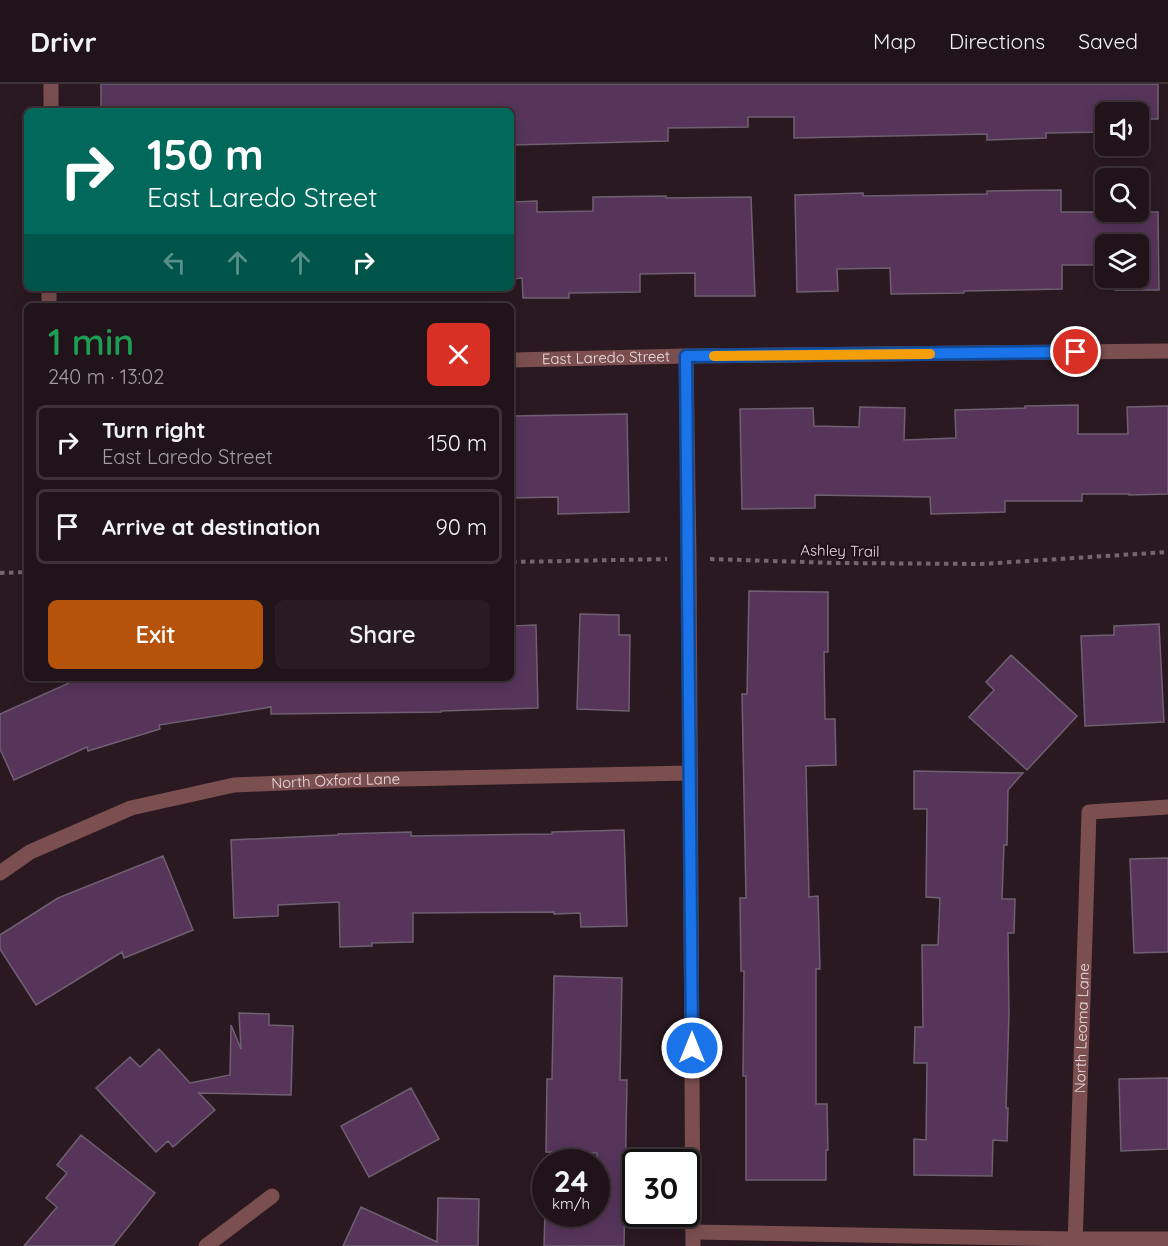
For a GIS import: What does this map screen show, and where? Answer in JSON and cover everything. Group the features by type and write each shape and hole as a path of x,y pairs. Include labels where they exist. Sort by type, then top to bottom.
{"street":[{"path":"51,84 51,108"},
{"name":"East Laredo Street","path":"514,360 1168,351"},
{"path":"686,356 693,1239 1075,1242 1168,1239"},
{"name":"North Oxford Lane","path":"0,873 30,852 131,808 234,784 690,772"},
{"name":"North Leoma Lane","path":"1075,1242 1089,813 1168,807"},
{"path":"206,1246 272,1196"}],"path":[{"name":"Ashley Trail","path":"514,562 689,559 981,564 1168,552"},
{"path":"0,573 24,572"}],"building":[{"path":"101,84 1158,84 1158,119 1149,119 1149,102 1095,102 1095,132 1046,133 1046,138 987,140 987,134 794,138 794,117 748,117 748,127 668,128 668,141 514,145 514,108 101,108"},
{"path":"1061,190 1061,212 1095,212 1095,222 1149,222 1149,212 1158,212 1159,290 1115,290 1115,288 1149,288 1149,234 1095,234 1095,265 1062,265 1062,289 891,294 890,268 837,269 838,291 797,292 795,195 987,194 987,191"},
{"path":"593,197 751,197 755,296 695,296 695,273 640,274 640,292 569,293 569,298 523,298 522,278 514,279 514,202 537,201 537,212 593,211"},
{"path":"1078,405 1078,434 1128,434 1127,407 1168,406 1168,494 1082,494 1082,501 1005,501 1005,512 931,514 930,497 815,495 815,508 742,509 740,409 813,408 814,426 859,427 860,407 905,408 904,440 956,438 955,410"},
{"path":"627,414 629,512 558,514 558,497 514,498 514,416"},
{"path":"749,591 828,592 828,652 824,652 825,719 835,719 836,765 806,766 809,897 818,896 820,969 816,969 816,1104 827,1104 826,1180 746,1180 746,1076 743,1076 744,971 741,971 740,898 746,898 742,694 747,694"},
{"path":"580,614 619,615 619,635 630,635 629,711 577,709"},
{"path":"1159,624 1164,722 1085,726 1081,636 1114,635 1114,626"},
{"path":"536,625 538,708 441,712 271,714 271,707 159,725 160,729 88,751 87,747 14,780 0,749 0,714 73,681 514,681 514,626"},
{"path":"1011,655 1077,716 1027,770 969,717 994,690 986,682"},
{"path":"914,771 1023,773 1008,790 1007,845 1004,845 1002,899 1015,899 1014,933 1008,933 1007,1141 993,1140 992,1176 914,1175 914,1139 926,1140 927,1063 914,1063 915,1027 923,1027 922,945 938,945 940,898 926,897 927,809 914,809"},
{"path":"624,830 627,926 581,927 580,913 413,913 413,942 372,943 372,946 340,947 339,902 278,905 278,916 234,918 231,840 411,832 411,836 552,834 552,832"},
{"path":"163,856 193,930 124,958 122,952 36,1005 0,949 0,935 58,898"},
{"path":"1168,858 1168,952 1134,953 1130,859"},
{"path":"554,976 622,978 620,1080 627,1080 626,1149 622,1149 624,1246 544,1246 545,1227 610,1227 610,1149 546,1149 547,1079 552,1079"},
{"path":"239,1013 269,1014 269,1025 293,1026 291,1095 199,1093 215,1110 173,1147 168,1141 156,1152 96,1088 130,1057 140,1067 159,1049 190,1083 230,1075 231,1025 241,1049"},
{"path":"1168,1078 1168,1149 1121,1151 1119,1079"},
{"path":"411,1088 439,1139 369,1177 341,1126"},
{"path":"81,1135 155,1193 113,1246 24,1246 57,1207 46,1198 67,1173 57,1165"},
{"path":"438,1198 479,1199 478,1246 343,1246 361,1207 437,1242"}],"slow traffic":[{"path":"714,356 930,354"}],"route":[{"path":"692,1048 686,356 1076,352"}]}
